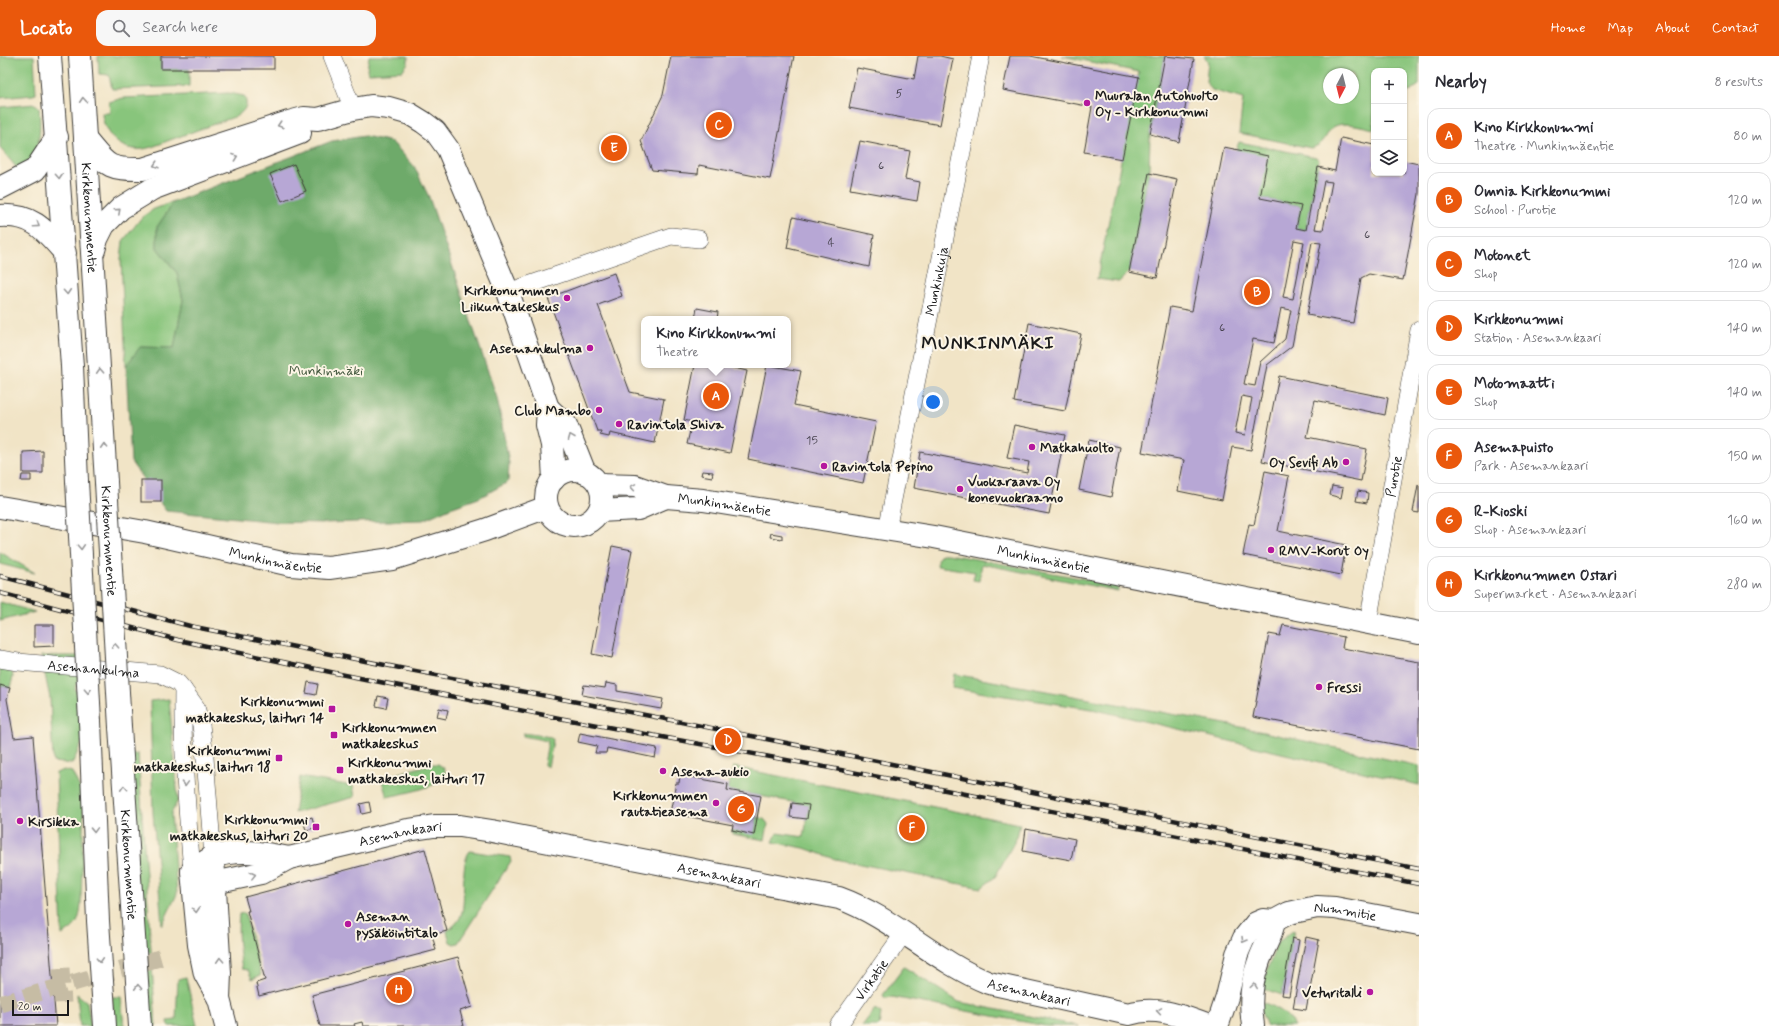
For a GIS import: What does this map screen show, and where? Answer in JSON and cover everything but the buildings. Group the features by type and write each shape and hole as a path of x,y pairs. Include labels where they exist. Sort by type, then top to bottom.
{"street":[{"name":"Kirkkonummentie","path":"50,56 57,137 77,480 90,721 98,921 105,1026"},
{"name":"Kirkkonummentie","path":"80,56 120,727 140,1026"},
{"path":"332,56 353,109"},
{"name":"Munkinkuja","path":"887,530 981,56"},
{"path":"85,139 104,163 118,169 143,169 289,122 304,118 318,119 353,109 371,106 389,108 410,114 434,131 448,149 459,172 508,292 548,408 547,425 552,446 554,479"},
{"path":"93,256 97,239 104,225 121,208 152,189 308,130 318,119"},
{"path":"0,188 35,170 57,137"},
{"path":"0,216 13,215 25,218 38,225 64,253"},
{"path":"508,292 671,236 699,239"},
{"name":"Purotie","path":"1368,623 1419,330"},
{"path":"548,408 566,424 602,498 600,511 595,518 588,523 580,526 566,526 554,519 547,507 546,497 548,487 554,479 561,473 577,470 592,479"},
{"name":"Munkinmäentie","path":"592,479 635,486 666,497 703,500 934,537 1419,633"},
{"name":"Munkinmäentie","path":"600,511 638,509 666,497"},
{"name":"Munkinmäentie","path":"0,507 145,532 290,565 329,568 392,560 485,530 547,507"},
{"name":"Asemankulma","path":"0,659 18,662 160,674 178,683 196,707 201,725 213,857"},
{"path":"183,689 185,790 199,945 205,974 219,999 226,1026"},
{"name":"Asemankaari","path":"214,883 261,873 289,858 408,830 434,826 460,826 839,898 858,905 883,918 951,965 967,974 989,983 1135,1020 1141,1010 1155,1010 1213,1024"},
{"name":"Asemankaari","path":"192,871 213,857 239,852 257,852 289,858"},
{"path":"213,857 220,973 219,999"},
{"path":"192,871 214,883"},
{"name":"Nummitie","path":"1213,1024 1227,997 1237,954 1244,938 1256,923 1263,920 1274,921 1289,913 1317,907 1335,908 1419,924"},
{"path":"1254,1026 1251,1012 1256,970 1272,935 1274,921"},
{"name":"Virkatie","path":"838,1026 904,932"},
{"path":"1213,1024 1237,1019 1254,1026"}],"green space":[{"path":"0,56 34,56 36,94 0,98"},
{"path":"98,56 161,56 161,69 189,69 189,86 112,89 109,75 99,74"},
{"path":"369,56 408,56 408,63 402,71 369,73 367,70"},
{"path":"1062,56 1165,56 1150,134 1149,173 1129,272 1119,282 1097,279 1139,72"},
{"path":"1204,56 1419,56 1419,85 1407,93 1407,68 1371,68 1371,128 1352,124 1340,124 1331,129 1319,145 1311,148 1239,133 1243,99 1212,90 1206,82 1208,62"},
{"path":"229,93 244,96 246,105 242,112 237,116 148,148 134,149 127,148 122,145 108,132 103,120 102,113 110,113 109,102 123,98"},
{"path":"35,104 39,107 40,134 38,143 31,158 25,164 17,168 0,148 0,107"},
{"name":"Munkinmäki","path":"365,136 392,142 414,166 429,197 497,398 509,463 508,482 479,498 450,508 423,520 323,523 278,522 166,511 131,462 126,366 140,347 174,348 183,300 177,273 157,248 157,227 174,202 332,141"},
{"path":"1239,142 1316,157 1319,160 1306,230 1296,228 1301,206 1260,198 1236,150"},
{"path":"174,202 157,227 157,248 177,273 183,300 174,348 141,347 126,366 121,259 123,241 142,217 154,209"},
{"path":"0,552 35,573 0,564"},
{"path":"942,554 1118,585 1118,591 982,564 979,581 973,580 975,572 937,566 938,558"},
{"path":"0,602 35,612 0,621"},
{"path":"0,655 11,664 13,677 10,688 0,685"},
{"path":"41,656 87,656 88,682 76,684 75,689 85,703 84,739 72,764 53,762 50,698"},
{"path":"954,674 1236,726 1419,766 1419,785 1092,709 952,688"},
{"path":"169,699 178,800 171,814 177,894 162,925 153,813 150,701"},
{"path":"523,733 551,737 553,740 548,767 544,765 548,741 523,736"},
{"path":"138,754 156,1026 147,1026 127,755"},
{"path":"432,764 438,764 444,768 446,775 443,779 437,783 420,789 387,797 381,778"},
{"path":"733,767 1020,824 1017,837 995,877 981,888 835,859 804,848 773,842 777,833 804,837 809,805 727,790"},
{"path":"64,770 72,772 84,796 81,904 75,926 62,935 56,773"},
{"path":"300,777 353,786 355,797 294,813"},
{"path":"757,817 764,819 768,824 765,840 732,834 732,830 754,834"},
{"path":"470,851 510,857 511,861 458,943 454,944 450,942 447,931 457,922 461,915 463,908 465,864"},
{"path":"245,913 261,975 252,979 248,970 242,969 239,949 239,914"},
{"path":"1294,930 1282,995 1261,988 1277,943"},
{"path":"904,967 959,1002 1079,1026 1046,1026 892,997 885,998 883,995"},
{"path":"186,977 197,1026 169,1026 168,1021 176,1020 178,979"},
{"path":"77,994 87,1002 91,1026 80,1026"},
{"path":"112,997 121,997 124,1026 114,1026"},
{"path":"1260,1002 1271,1005 1280,1010 1288,1017 1294,1026 1267,1026 1261,1012"},
{"path":"875,1009 881,1013 879,1026 862,1026"}],"tunnel":[{"path":"0,1004 163,957"},
{"path":"61,968 63,1003"}],"railway":[{"path":"0,576 190,626 1419,869"},
{"path":"0,593 178,640 340,674 559,718 895,780 1419,884"}],"place":[{"name":"Muuralan Autohuolto Oy - Kirkkonummi","path":"1087,103"},
{"name":"Motonet","path":"719,125"},
{"name":"Motomaatti","path":"614,148"},
{"name":"Omnia Kirkkonummi","path":"1257,292"},
{"name":"Kirkkonummen Liikuntakeskus","path":"567,298"},
{"name":"Asemankulma","path":"590,348"},
{"name":"Kino Kirkkonummi","path":"716,396"},
{"name":"Club Mambo","path":"599,410"},
{"name":"Ravintola Shiva","path":"619,424"},
{"name":"Matkahuolto","path":"1032,447"},
{"name":"Oy Sevifi Ab","path":"1346,462"},
{"name":"Ravintola Pepino","path":"824,466"},
{"name":"Vuokaraava Oy konevuokraamo","path":"960,489"},
{"name":"RMV-Korut Oy","path":"1271,550"},
{"name":"Fressi","path":"1319,687"},
{"name":"Kirkkonummi matkakeskus, laituri 14","path":"332,709"},
{"name":"Kirkkonummen matkakeskus","path":"334,735"},
{"name":"Kirkkonummi","path":"728,741"},
{"name":"Kirkkonummi matkakeskus, laituri 18","path":"279,758"},
{"name":"Kirkkonummi matkakeskus, laituri 17","path":"340,770"},
{"name":"Asema-aukio","path":"663,771"},
{"name":"Kirkkonummen rautatieasema","path":"716,803"},
{"name":"R-Kioski","path":"741,809"},
{"name":"Kirsikka","path":"20,821"},
{"name":"Kirkkonummi matkakeskus, laituri 20","path":"316,827"},
{"name":"Asemapuisto","path":"912,828"},
{"name":"Aseman pysäköintitalo","path":"348,924"},
{"name":"Kirkkonummen Ostari","path":"399,990"},
{"name":"Veturitalli","path":"1370,992"}],"district":[{"name":"MUNKINMÄKI","path":"988,343"}]}
